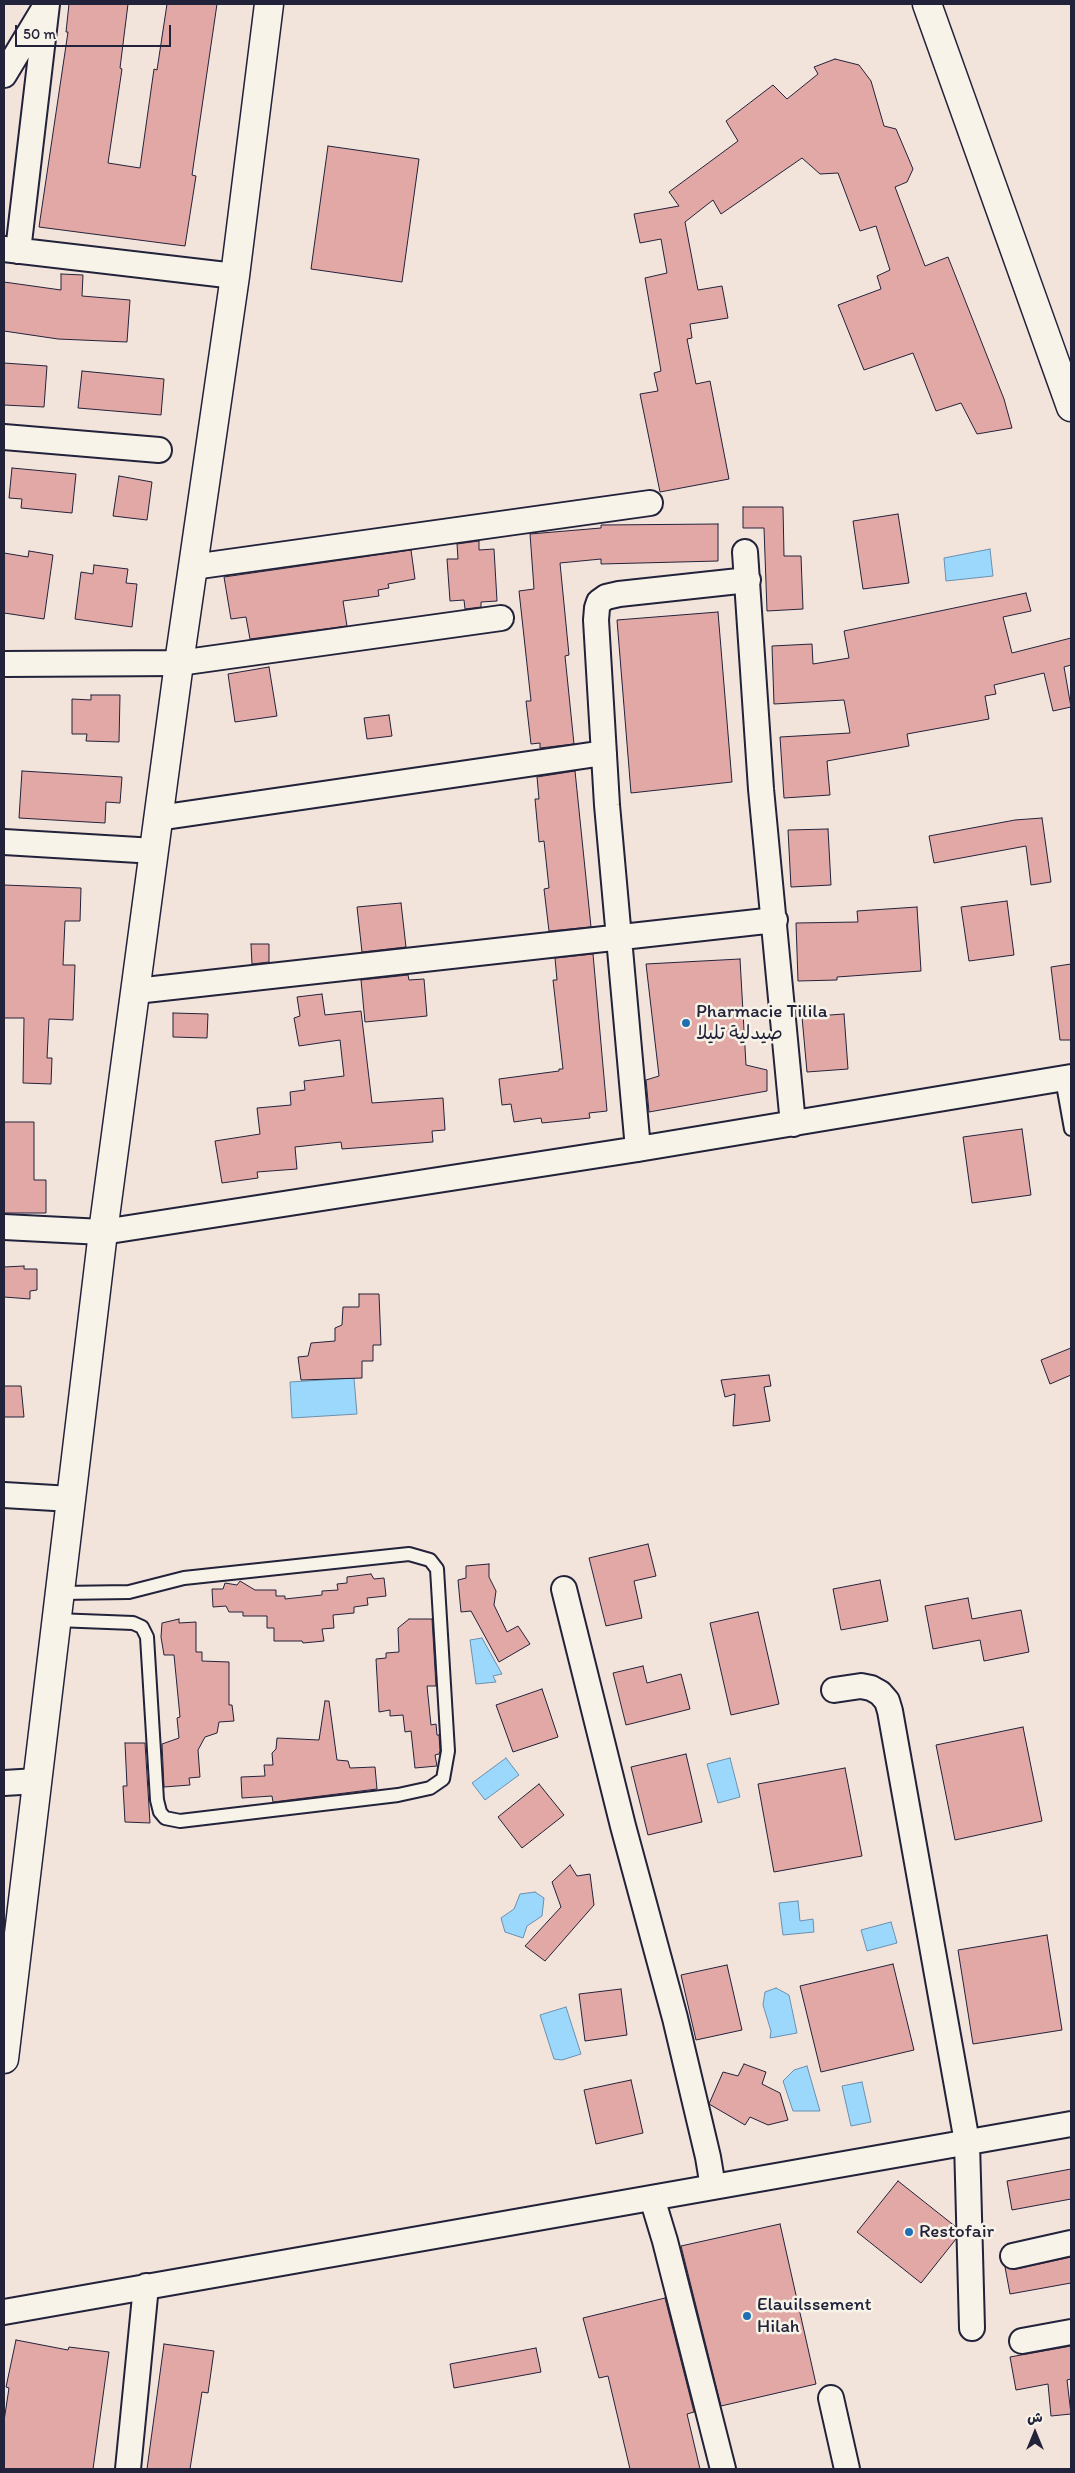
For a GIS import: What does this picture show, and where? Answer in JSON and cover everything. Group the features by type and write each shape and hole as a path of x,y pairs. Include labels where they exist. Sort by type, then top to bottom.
{"street":[{"path":"46,4 11,250 235,276"},
{"path":"4,76 46,4"},
{"path":"4,2060 103,1232 156,851 158,818 179,663 235,276 269,4"},
{"path":"927,4 1071,407"},
{"path":"4,437 159,450"},
{"path":"193,567 650,503"},
{"path":"745,552 761,790 775,920 793,1124"},
{"path":"638,1149 604,753 596,620 599,602 619,594 748,580"},
{"path":"4,664 179,663 501,618"},
{"path":"158,818 604,753"},
{"path":"4,842 156,851"},
{"path":"136,991 775,920"},
{"path":"4,1227 103,1232 638,1149 1067,1078"},
{"path":"4,1494 71,1499"},
{"path":"564,1589 623,1826 675,2018 708,2157 712,2187"},
{"path":"834,1690 861,1686 871,1688 880,1693 888,1706 967,2142 972,2328"},
{"path":"4,1782 37,1781"},
{"path":"4,2312 1071,2124"},
{"path":"652,2198 665,2241 723,2469"},
{"path":"1013,2256 1071,2244"},
{"path":"128,2469 146,2286"},
{"path":"1022,2341 1071,2332"},
{"path":"831,2398 847,2469"}],"lane":[{"path":"1067,1078 1071,1129"},
{"path":"56,1620 133,1623 142,1627 147,1637 157,1800 160,1812 165,1818 180,1821 398,1795 430,1788 443,1779 448,1751 437,1569 430,1560 409,1554 184,1578 129,1592 60,1593"}],"water":[{"path":"990,549 993,576 946,581 944,558"},
{"path":"354,1378 357,1414 292,1418 290,1382"},
{"path":"482,1638 502,1674 493,1676 496,1682 476,1684 470,1640"},
{"path":"506,1758 519,1775 485,1800 472,1783"},
{"path":"730,1758 740,1797 718,1803 707,1764"},
{"path":"535,1892 544,1898 542,1916 527,1926 523,1938 505,1932 501,1918 514,1909 520,1894"},
{"path":"798,1901 800,1921 813,1919 814,1932 783,1935 779,1903"},
{"path":"891,1922 897,1943 867,1951 861,1930"},
{"path":"776,1988 789,1995 797,2033 770,2038 771,2031 763,2005 765,1992"},
{"path":"566,2007 581,2054 562,2060 554,2059 540,2015"},
{"path":"807,2066 820,2111 793,2111 783,2081 794,2070"},
{"path":"862,2082 871,2122 851,2126 842,2086"}],"building":[{"path":"69,4 128,4 120,68 122,69 108,163 140,168 154,69 157,70 167,4 217,4 192,175 196,176 185,246 39,227 68,32 66,32"},
{"path":"835,59 859,65 871,81 884,126 896,129 913,169 907,182 895,187 925,266 948,257 1004,399 1012,428 977,434 961,403 936,411 913,353 864,370 838,305 881,289 877,276 890,270 876,226 860,231 838,173 820,174 802,158 721,214 713,200 685,222 698,290 722,286 728,318 690,324 692,338 687,339 696,384 710,381 729,479 660,492 640,394 658,391 654,373 661,371 645,278 667,273 661,239 640,243 634,214 679,206 669,192 738,141 726,121 773,85 787,99 818,74 814,67"},
{"path":"328,146 419,159 402,282 311,269"},
{"path":"61,274 83,275 82,296 130,300 127,342 58,339 4,331 4,282 61,290"},
{"path":"4,363 47,366 44,407 4,405"},
{"path":"82,371 164,379 161,415 78,408"},
{"path":"12,468 76,474 72,513 21,508 22,499 9,498"},
{"path":"119,476 152,482 147,520 113,516"},
{"path":"743,507 783,507 784,556 801,556 803,609 767,611 764,528 743,528"},
{"path":"898,514 909,583 863,589 853,521"},
{"path":"718,524 718,561 601,564 601,559 560,563 569,655 565,656 574,744 540,748 540,743 531,744 526,701 531,701 519,591 534,589 530,534 601,528 601,525"},
{"path":"479,541 479,550 494,549 497,601 481,602 481,607 465,609 464,600 450,601 447,559 458,559 457,544"},
{"path":"411,550 415,579 388,584 389,588 378,590 379,596 343,601 347,626 250,639 246,617 231,619 224,577"},
{"path":"29,551 53,555 44,619 4,613 4,553 28,557"},
{"path":"94,565 128,569 126,583 137,584 132,627 75,619 81,572 93,574"},
{"path":"1026,593 1031,611 1003,617 1012,653 1071,638 1071,665 1064,667 1071,707 1053,711 1044,673 994,685 996,694 985,696 989,719 907,734 909,746 827,761 830,795 784,798 780,737 850,733 844,700 774,704 772,646 812,644 813,664 849,658 844,631"},
{"path":"718,612 732,782 631,793 617,620"},
{"path":"269,667 277,716 235,722 228,674"},
{"path":"91,695 120,695 119,742 86,741 87,734 72,734 72,699 91,700"},
{"path":"389,715 392,736 367,739 364,718"},
{"path":"22,771 122,777 120,803 106,802 105,823 19,818"},
{"path":"575,771 591,927 549,931 544,889 549,888 544,841 539,842 535,799 539,799 537,777"},
{"path":"1042,818 1051,882 1031,885 1026,846 934,863 929,836 1015,820"},
{"path":"828,829 831,885 791,887 788,830"},
{"path":"4,885 81,888 80,921 65,921 63,965 75,965 73,1020 49,1019 47,1058 52,1058 51,1084 23,1083 24,1018 4,1018"},
{"path":"1007,901 1014,955 969,961 961,907"},
{"path":"401,903 406,947 362,952 357,907"},
{"path":"917,907 921,971 837,977 837,980 798,981 796,923 858,922 857,911"},
{"path":"251,944 269,944 269,962 252,964"},
{"path":"593,954 607,1111 589,1113 590,1118 542,1123 541,1118 514,1122 511,1104 502,1105 499,1079 563,1069 553,980 557,980 555,958"},
{"path":"740,959 746,1065 767,1070 767,1091 649,1112 646,1080 659,1076 646,964"},
{"path":"1071,964 1071,1040 1060,1040 1051,967"},
{"path":"408,975 409,980 424,979 427,1016 365,1022 361,980"},
{"path":"322,994 325,1015 361,1011 372,1103 443,1098 445,1130 432,1131 433,1142 342,1149 341,1142 295,1147 297,1169 257,1172 258,1178 222,1183 215,1141 260,1134 257,1108 291,1105 290,1092 305,1090 304,1081 344,1076 340,1040 299,1046 294,1018 300,1016 297,997"},
{"path":"173,1013 208,1014 207,1038 173,1037"},
{"path":"844,1014 848,1069 807,1072 802,1017"},
{"path":"4,1122 34,1122 34,1180 46,1180 46,1213 4,1213"},
{"path":"1022,1129 1031,1195 972,1203 963,1137"},
{"path":"24,1266 24,1269 37,1269 37,1290 30,1291 30,1299 4,1297 4,1267"},
{"path":"359,1294 379,1294 381,1345 373,1345 373,1361 362,1361 362,1378 301,1380 298,1357 308,1356 311,1343 335,1341 335,1328 342,1325 343,1307 359,1307"},
{"path":"1071,1348 1071,1375 1050,1384 1041,1360"},
{"path":"769,1375 771,1386 764,1387 770,1421 733,1426 735,1394 725,1397 721,1380"},
{"path":"4,1386 21,1386 24,1417 4,1417"},
{"path":"648,1544 656,1576 634,1581 642,1618 606,1626 589,1558"},
{"path":"489,1564 489,1577 496,1591 494,1605 507,1632 518,1626 530,1644 499,1662 471,1611 461,1612 458,1580 466,1578 466,1566"},
{"path":"371,1574 374,1579 384,1578 386,1596 367,1598 368,1605 354,1607 354,1613 333,1615 334,1628 322,1629 324,1641 303,1643 302,1641 274,1641 274,1628 267,1628 267,1616 243,1616 243,1612 229,1612 226,1606 213,1607 212,1589 223,1589 225,1583 237,1585 240,1581 255,1590 276,1590 276,1596 285,1596 285,1599 322,1595 322,1591 338,1590 337,1584 347,1583 347,1577"},
{"path":"880,1580 888,1621 841,1630 833,1589"},
{"path":"968,1598 972,1619 1021,1610 1029,1652 984,1661 980,1640 933,1649 925,1606"},
{"path":"758,1612 779,1704 731,1715 710,1623"},
{"path":"179,1619 179,1623 196,1622 196,1652 202,1652 202,1661 229,1662 229,1705 232,1705 234,1721 219,1722 217,1733 205,1737 198,1750 200,1777 189,1778 190,1785 164,1787 162,1744 179,1738 177,1718 180,1717 174,1655 164,1655 161,1637 162,1623"},
{"path":"409,1619 432,1619 436,1686 427,1686 431,1725 436,1724 437,1735 439,1735 440,1751 439,1754 435,1755 437,1766 415,1768 411,1731 405,1732 403,1715 390,1716 390,1710 379,1712 376,1659 386,1658 386,1653 399,1652 398,1628"},
{"path":"643,1666 647,1683 681,1674 690,1709 626,1725 613,1673"},
{"path":"542,1689 558,1737 513,1752 496,1705"},
{"path":"325,1701 329,1701 337,1760 348,1761 350,1768 375,1767 377,1789 273,1802 272,1796 242,1798 241,1777 265,1776 264,1765 273,1765 272,1753 276,1749 277,1738 319,1740"},
{"path":"1023,1727 1042,1821 955,1840 936,1745"},
{"path":"125,1743 145,1743 150,1823 125,1822 123,1786 127,1786"},
{"path":"686,1754 702,1822 648,1835 631,1767"},
{"path":"845,1768 862,1856 774,1872 758,1784"},
{"path":"539,1784 564,1815 522,1848 498,1817"},
{"path":"570,1865 577,1876 590,1874 594,1905 545,1961 525,1946 561,1907 552,1882"},
{"path":"1047,1935 1062,2030 973,2044 958,1950"},
{"path":"893,1964 914,2050 821,2072 800,1986"},
{"path":"727,1965 742,2030 696,2040 681,1975"},
{"path":"621,1989 627,2035 585,2041 579,1994"},
{"path":"744,2064 766,2072 762,2084 780,2093 788,2120 768,2125 750,2117 745,2125 709,2104 723,2072 738,2076"},
{"path":"631,2080 643,2133 596,2144 584,2090"},
{"path":"1071,2169 1071,2199 1012,2210 1007,2181"},
{"name":"Restofair","path":"898,2181 956,2227 956,2239 921,2283 857,2232"},
{"name":"Elauilssement Hilah","path":"780,2224 816,2384 721,2406 681,2246"},
{"path":"1071,2257 1071,2283 1010,2294 1005,2267 1016,2269"},
{"path":"665,2298 694,2412 687,2414 700,2469 630,2469 608,2376 599,2378 583,2318"},
{"path":"16,2340 68,2350 69,2347 109,2352 93,2469 4,2469 4,2421 9,2388 6,2387"},
{"path":"164,2344 214,2351 208,2393 202,2392 190,2469 147,2469"},
{"path":"1071,2346 1071,2379 1067,2380 1071,2414 1051,2416 1048,2384 1016,2390 1010,2357"},
{"path":"536,2348 541,2372 454,2388 450,2364"}],"place":[{"name":"Pharmacie Tilila صيدلية تليلا","path":"686,1023"},
{"name":"Restofair","path":"909,2232"},
{"name":"Elauilssement Hilah","path":"747,2316"}]}
